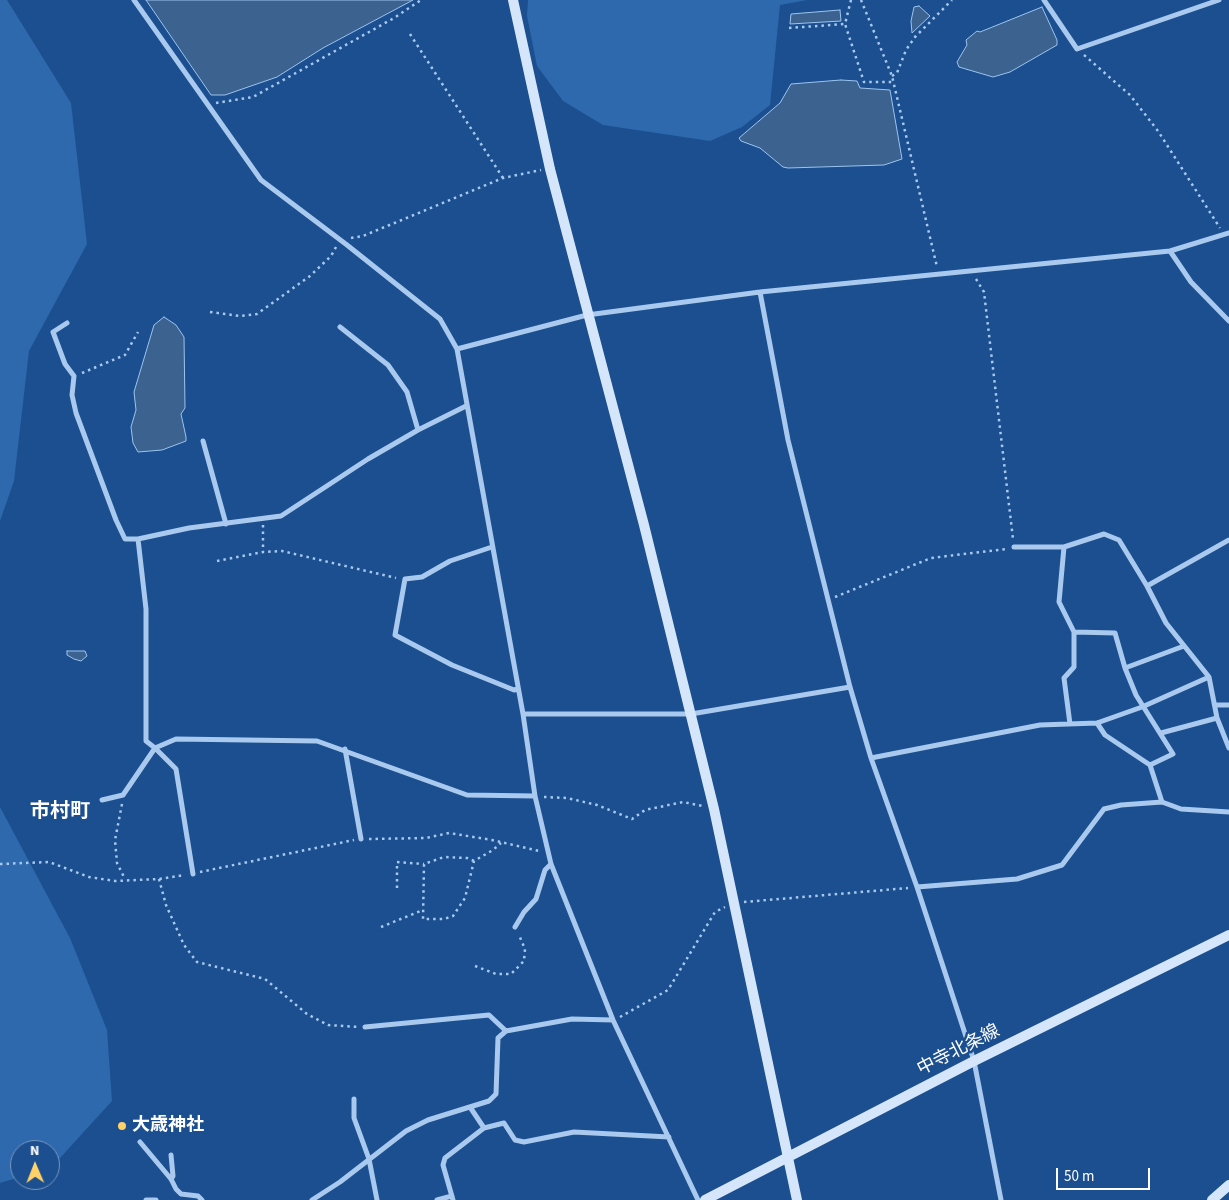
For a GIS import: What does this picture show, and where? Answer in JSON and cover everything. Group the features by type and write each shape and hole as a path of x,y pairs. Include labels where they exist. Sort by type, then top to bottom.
{"street":[{"path":"134,0 261,180 340,239 440,319 457,349 523,714 535,796 551,864 614,1020 698,1200"},
{"path":"513,0 550,168 587,315 644,525 714,809 797,1200"},
{"path":"1044,0 1077,49 1218,0"},
{"path":"457,349 587,315 760,292 1170,251 1227,234"},
{"path":"1170,251 1191,282 1229,321"},
{"path":"760,292 788,440 850,687 871,758 917,887 974,1061 1001,1200"},
{"path":"67,324 53,332 65,364 74,376 72,395 76,413 116,520 125,539 138,539 281,516 368,459 418,430 466,406"},
{"path":"340,327 388,365 407,392 418,430"},
{"path":"203,441 226,524"},
{"path":"1014,547 1064,546 1104,534 1118,540 1147,586 1166,623 1209,677 1216,705 1217,718 1229,748"},
{"path":"138,539 146,609 146,741 156,748 176,769 193,874"},
{"path":"1147,586 1228,542"},
{"path":"1064,546 1059,602 1074,632 1074,667 1064,678 1070,724"},
{"path":"492,547 450,561 422,577 406,579 395,635 452,665 514,690 518,688"},
{"path":"1074,632 1115,633 1125,668 1142,707 1161,733 1173,754 1150,765"},
{"path":"1125,668 1184,646"},
{"path":"871,758 1040,725 1097,723 1142,707 1209,677"},
{"path":"523,714 691,714 850,687"},
{"path":"1216,705 1229,705"},
{"path":"1161,733 1217,718"},
{"path":"1097,723 1105,735 1150,765 1162,802"},
{"path":"102,800 123,795 156,748 176,739 247,738 317,741 345,749 467,794 535,796"},
{"path":"345,749 361,839"},
{"path":"917,887 1017,879 1062,865 1104,809 1121,805 1162,802 1181,809 1229,812"},
{"path":"515,927 524,912 536,899 545,870 551,864"},
{"name":"中寺北条線","path":"705,1200 974,1061 1229,935"},
{"path":"365,1027 490,1015 506,1031"},
{"path":"312,1200 340,1182 406,1131 428,1120 488,1101 496,1094 498,1038 506,1031 523,1026 572,1018 614,1020"},
{"path":"354,1099 354,1118 370,1159 378,1200"},
{"path":"470,1107 484,1128"},
{"path":"438,1200 453,1198 442,1165 446,1158 484,1128 504,1123 515,1140 524,1142 574,1132 669,1137"},
{"path":"140,1142 181,1194 198,1196 202,1200"},
{"path":"171,1155 173,1176 171,1179"},
{"path":"1212,1200 1229,1185"},
{"path":"146,1200 156,1200"}],"path":[{"path":"207,105 253,97 394,18 421,0"},
{"path":"850,0 845,24 864,82 894,82"},
{"path":"861,0 894,82 939,273"},
{"path":"892,76 897,74 906,50 915,37 952,0"},
{"path":"789,28 845,24"},
{"path":"410,34 503,178"},
{"path":"1077,49 1096,68 1130,95 1158,131 1227,234"},
{"path":"210,312 240,316 257,314 310,276 331,256 340,239 363,236 503,178 550,168"},
{"path":"828,600 932,558 1014,547 984,292 971,271"},
{"path":"74,376 125,355 138,332"},
{"path":"263,519 263,552"},
{"path":"216,561 263,552 282,551 406,579"},
{"path":"123,795 115,840 117,863 125,880"},
{"path":"535,796 566,798 597,805 632,819 645,810 683,802 714,809"},
{"path":"0,864 49,862 89,876 115,881 159,879 193,874 307,848 361,839 426,838 449,834 536,851 549,849"},
{"path":"424,864 423,919 444,919 453,916 464,898 474,861 494,850 500,843"},
{"path":"396,888 398,862 424,864 444,857 467,858 474,861"},
{"path":"159,879 166,905 184,945 197,962 265,979 307,1014 328,1025 365,1027"},
{"path":"614,1020 654,1000 668,990 715,912 734,903 917,887"},
{"path":"381,927 423,910"},
{"path":"475,966 496,974 511,974 518,969 524,961 525,949 515,927"}],"shaded area":[{"path":"0,0 7,0 71,103 87,244 29,351 14,481 0,521"},
{"path":"146,0 413,0 323,48 277,77 225,95 211,95"},
{"path":"528,0 807,0 780,5 770,105 742,127 710,141 603,125 563,101 537,66 527,16"},
{"path":"919,6 930,16 912,33 911,21 914,7"},
{"path":"1042,7 1057,40 1057,45 1010,72 993,77 959,67 957,62 967,45 966,40 977,31 980,32"},
{"path":"840,10 841,21 790,24 791,14"},
{"path":"841,80 857,81 860,88 890,90 902,159 884,165 788,168 783,167 760,148 741,141 739,138 780,103 791,84"},
{"path":"164,317 176,325 184,337 185,408 181,414 186,441 162,450 138,452 133,443 131,427 136,410 134,392 154,325"},
{"path":"67,651 85,651 87,656 81,661 67,655"},
{"path":"0,807 70,938 107,1030 112,1101 60,1158 60,1140 10,1140 10,1180 0,1183"}],"place":[{"name":"大歳神社","path":"122,1126"}],"district":[{"name":"市村町","path":"60,813"}]}
